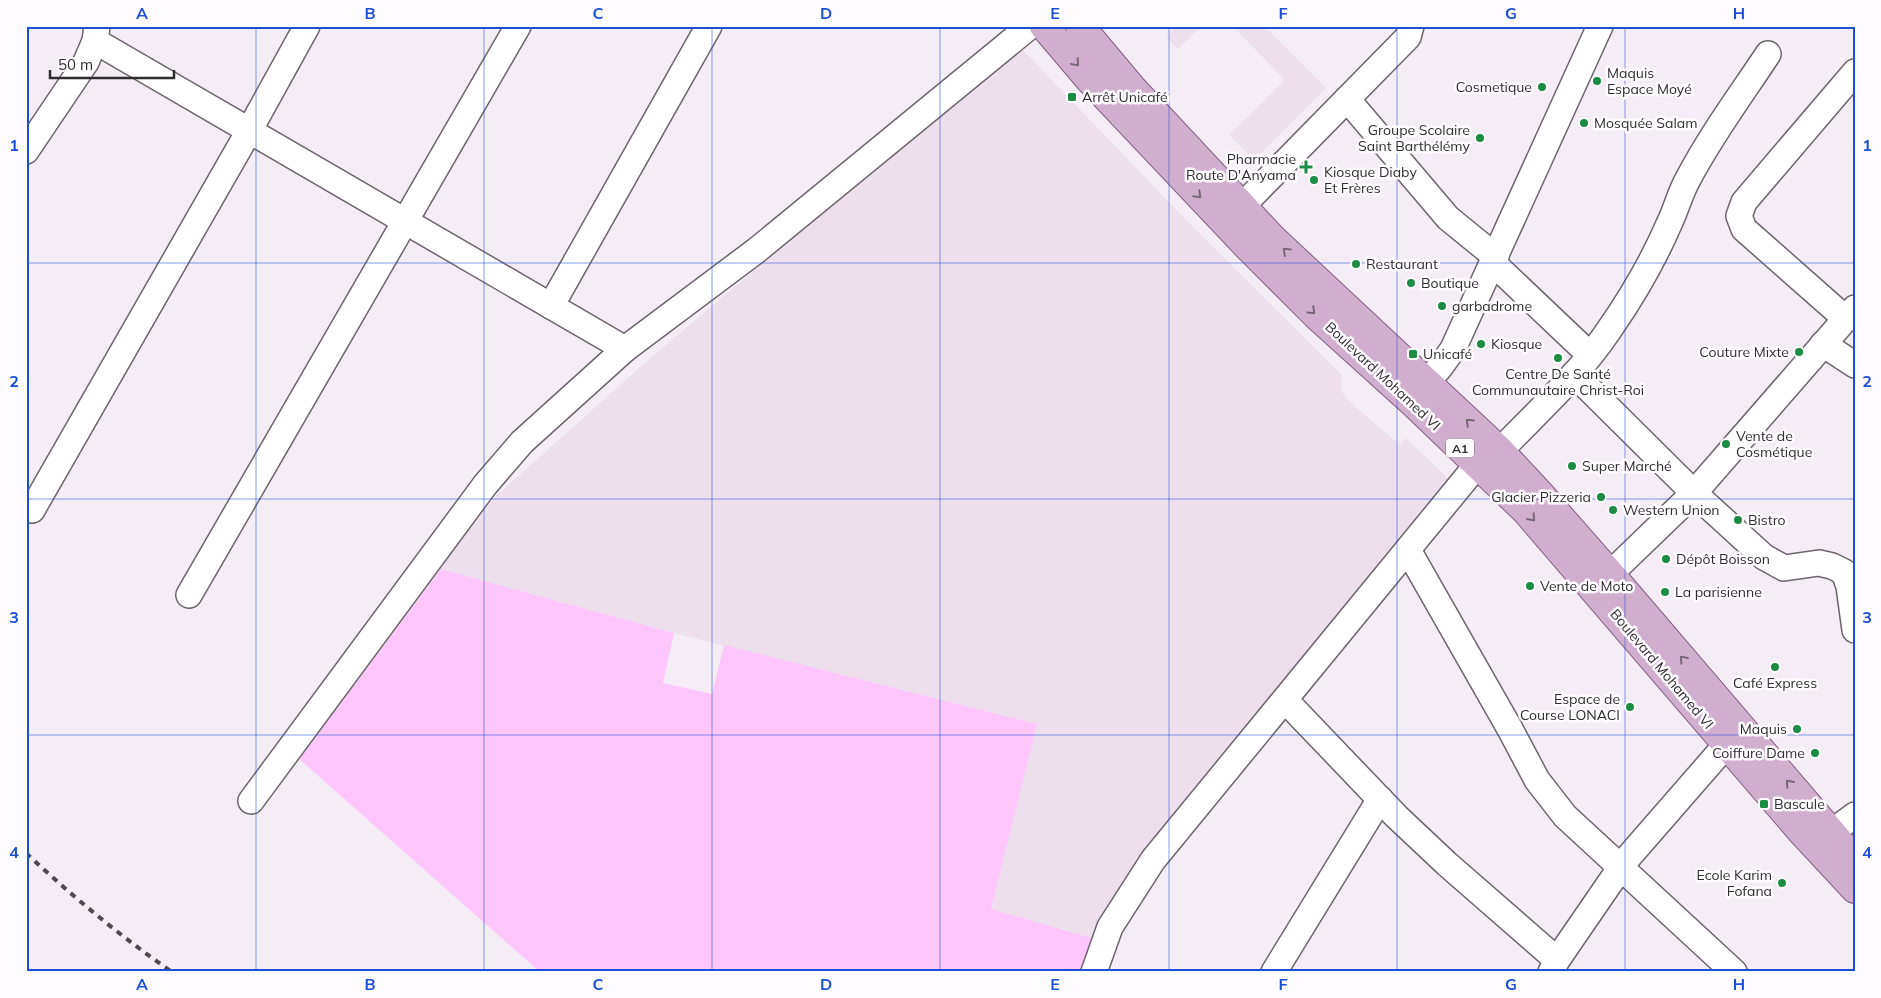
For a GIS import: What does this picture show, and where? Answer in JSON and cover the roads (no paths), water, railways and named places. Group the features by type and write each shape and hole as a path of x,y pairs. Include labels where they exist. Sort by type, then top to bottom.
{"main road":[{"name":"Boulevard Mohamed VI","path":"1044,26 1112,104 1248,247 1316,315 1418,390"},
{"name":"Boulevard Mohamed VI","path":"1080,26 1132,88 1418,390 1610,574 1855,860"},
{"name":"Boulevard Mohamed VI","path":"1489,458 1526,511 1726,744 1834,868 1855,889"}],"street":[{"path":"32,510 307,26"},
{"path":"189,595 518,26"},
{"path":"551,306 709,26"},
{"path":"251,801 484,485 522,442 625,349 757,250 1030,26"},
{"path":"1242,206 1408,37 1412,26"},
{"path":"1418,390 1441,366 1453,349 1600,26"},
{"path":"26,151 86,62 96,34 249,131 625,349"},
{"path":"1094,972 1110,927 1153,860 1408,550 1489,458 1582,365 1608,332 1634,291 1669,225 1687,181 1768,54"},
{"path":"1610,574 1694,493 1850,313 1744,229 1739,216 1744,202 1855,72"},
{"path":"1347,99 1448,218 1494,260 1582,365 1694,493 1764,557 1784,568 1819,563 1832,566 1844,572 1850,586 1855,630"},
{"path":"1823,344 1855,365"},
{"path":"1408,550 1537,780 1565,816 1734,972"},
{"path":"1285,700 1380,799 1554,966 1621,868 1650,831 1726,744"},
{"path":"1274,972 1380,799"},
{"path":"1832,832 1855,815"}],"railway":[{"path":"26,853 97,915 172,972"}],"place":[{"name":"Maquis Espace Moyé","path":"1597,81"},
{"name":"Cosmetique","path":"1542,87"},
{"name":"Arrêt Unicafé","path":"1072,97"},
{"name":"Mosquée Salam","path":"1584,123"},
{"name":"Groupe Scolaire Saint Barthélémy","path":"1480,138"},
{"name":"Pharmacie Route D'Anyama","path":"1306,167"},
{"name":"Kiosque Diaby Et Frères","path":"1314,180"},
{"name":"Restaurant","path":"1356,264"},
{"name":"Boutique","path":"1411,283"},
{"name":"garbadrome","path":"1442,306"},
{"name":"Kiosque","path":"1481,344"},
{"name":"Couture Mixte","path":"1799,352"},
{"name":"Unicafé","path":"1413,354"},
{"name":"Centre De Santé Communautaire Christ-Roi","path":"1558,358"},
{"name":"Vente de Cosmétique","path":"1726,444"},
{"name":"Super Marché","path":"1572,466"},
{"name":"Glacier Pizzeria","path":"1601,497"},
{"name":"Western Union","path":"1613,510"},
{"name":"Bistro","path":"1738,520"},
{"name":"Dépôt Boisson","path":"1666,559"},
{"name":"Vente de Moto","path":"1530,586"},
{"name":"La parisienne","path":"1665,592"},
{"name":"Café Express","path":"1775,667"},
{"name":"Espace de Course LONACI","path":"1630,707"},
{"name":"Maquis","path":"1797,729"},
{"name":"Coiffure Dame","path":"1815,753"},
{"name":"Bascule","path":"1764,804"},
{"name":"Ecole Karim Fofana","path":"1782,883"}]}
